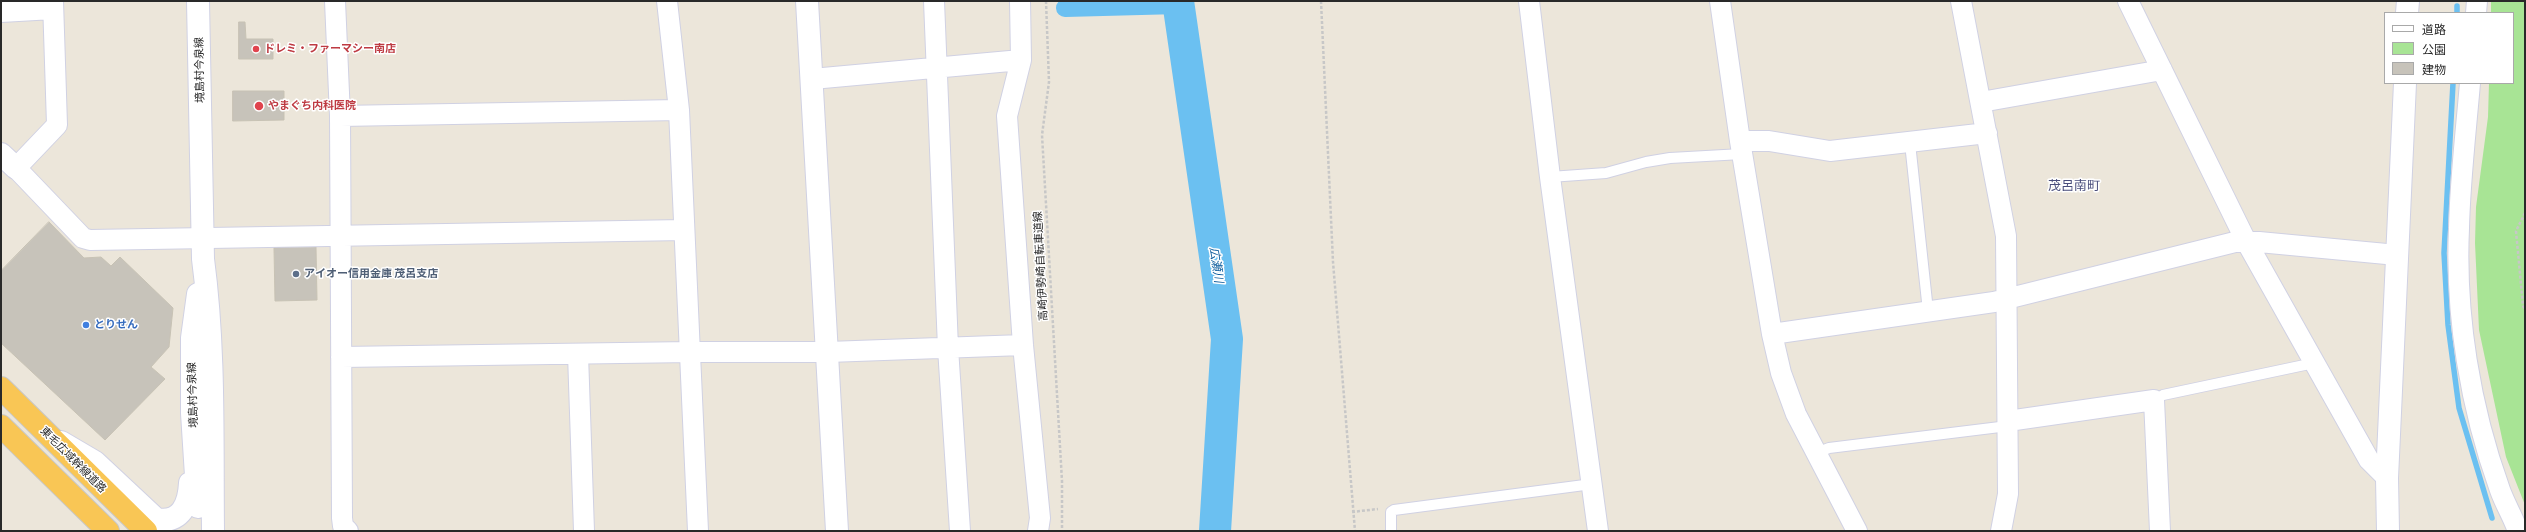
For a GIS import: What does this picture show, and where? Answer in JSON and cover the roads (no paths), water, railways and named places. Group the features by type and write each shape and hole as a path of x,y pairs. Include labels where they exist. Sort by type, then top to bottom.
{"highway":[{"name":"東毛広域幹線道路","path":"1,388 146,531"},
{"path":"1,426 108,531"}],"main road":[{"name":"境島村今泉線","path":"198,1 203,249 208,293 210,348 213,531"},
{"path":"807,1 837,531"},
{"path":"2408,1 2408,12"},
{"path":"2388,531 2387,478 2405,84"},
{"name":"境島村今泉線","path":"199,531 192,413 192,338 203,249"},
{"path":"48,434 95,462 150,516 165,521 183,512 187,502 192,413"}],"street":[{"path":"334,1 340,116 339,236 342,518 343,526 348,531"},
{"path":"667,1 679,110 698,531"},
{"path":"934,1 948,348 960,531"},
{"path":"1020,1 1021,60 1007,116 1023,345 1040,518 1038,531"},
{"path":"1530,1 1550,177 1598,531"},
{"path":"1720,1 1741,148 1772,334 1789,394 1816,453 1857,531"},
{"path":"1962,1 2006,236 2008,494 2001,531"},
{"path":"2128,1 2246,241 2369,460 2387,478"},
{"path":"1,12 53,5 57,124 8,161 83,238 90,240 203,249 339,236 684,230"},
{"path":"812,78 1021,60"},
{"path":"1981,102 2162,70"},
{"path":"2470,84 2459,228 2459,264 2464,341 2474,396 2484,435 2500,490 2518,529"},
{"path":"340,116 679,110"},
{"path":"1741,148 1769,141 1830,151 1987,133"},
{"path":"1772,334 1994,302 2246,241 2397,255"},
{"path":"341,357 690,352 828,352 1023,345"},
{"path":"578,354 584,531"},
{"path":"2008,423 2154,400 2160,531"}],"lane":[{"path":"1910,143 1928,311"},
{"path":"1550,177 1606,173 1646,162 1741,148"},
{"path":"2154,400 2163,394 2314,363"},
{"path":"1816,453 1829,448 2008,423"},
{"path":"1391,531 1389,516 1394,510 1592,484"}],"waterway":[{"name":"広瀬川","path":"1178,1 1227,339 1215,531"},
{"path":"1065,8 1179,5"},
{"path":"2457,6 2457,12"},
{"path":"2453,84 2444,253 2448,325 2459,408 2492,518"}],"place":[{"name":"ドレミ・ファーマシー南店","path":"256,49"},
{"name":"やまぐち内科医院","path":"259,106"},
{"name":"アイオー信用金庫 茂呂支店","path":"296,274"},
{"name":"とりせん","path":"86,325"}],"district":[{"name":"茂呂南町","path":"2074,186"}]}
